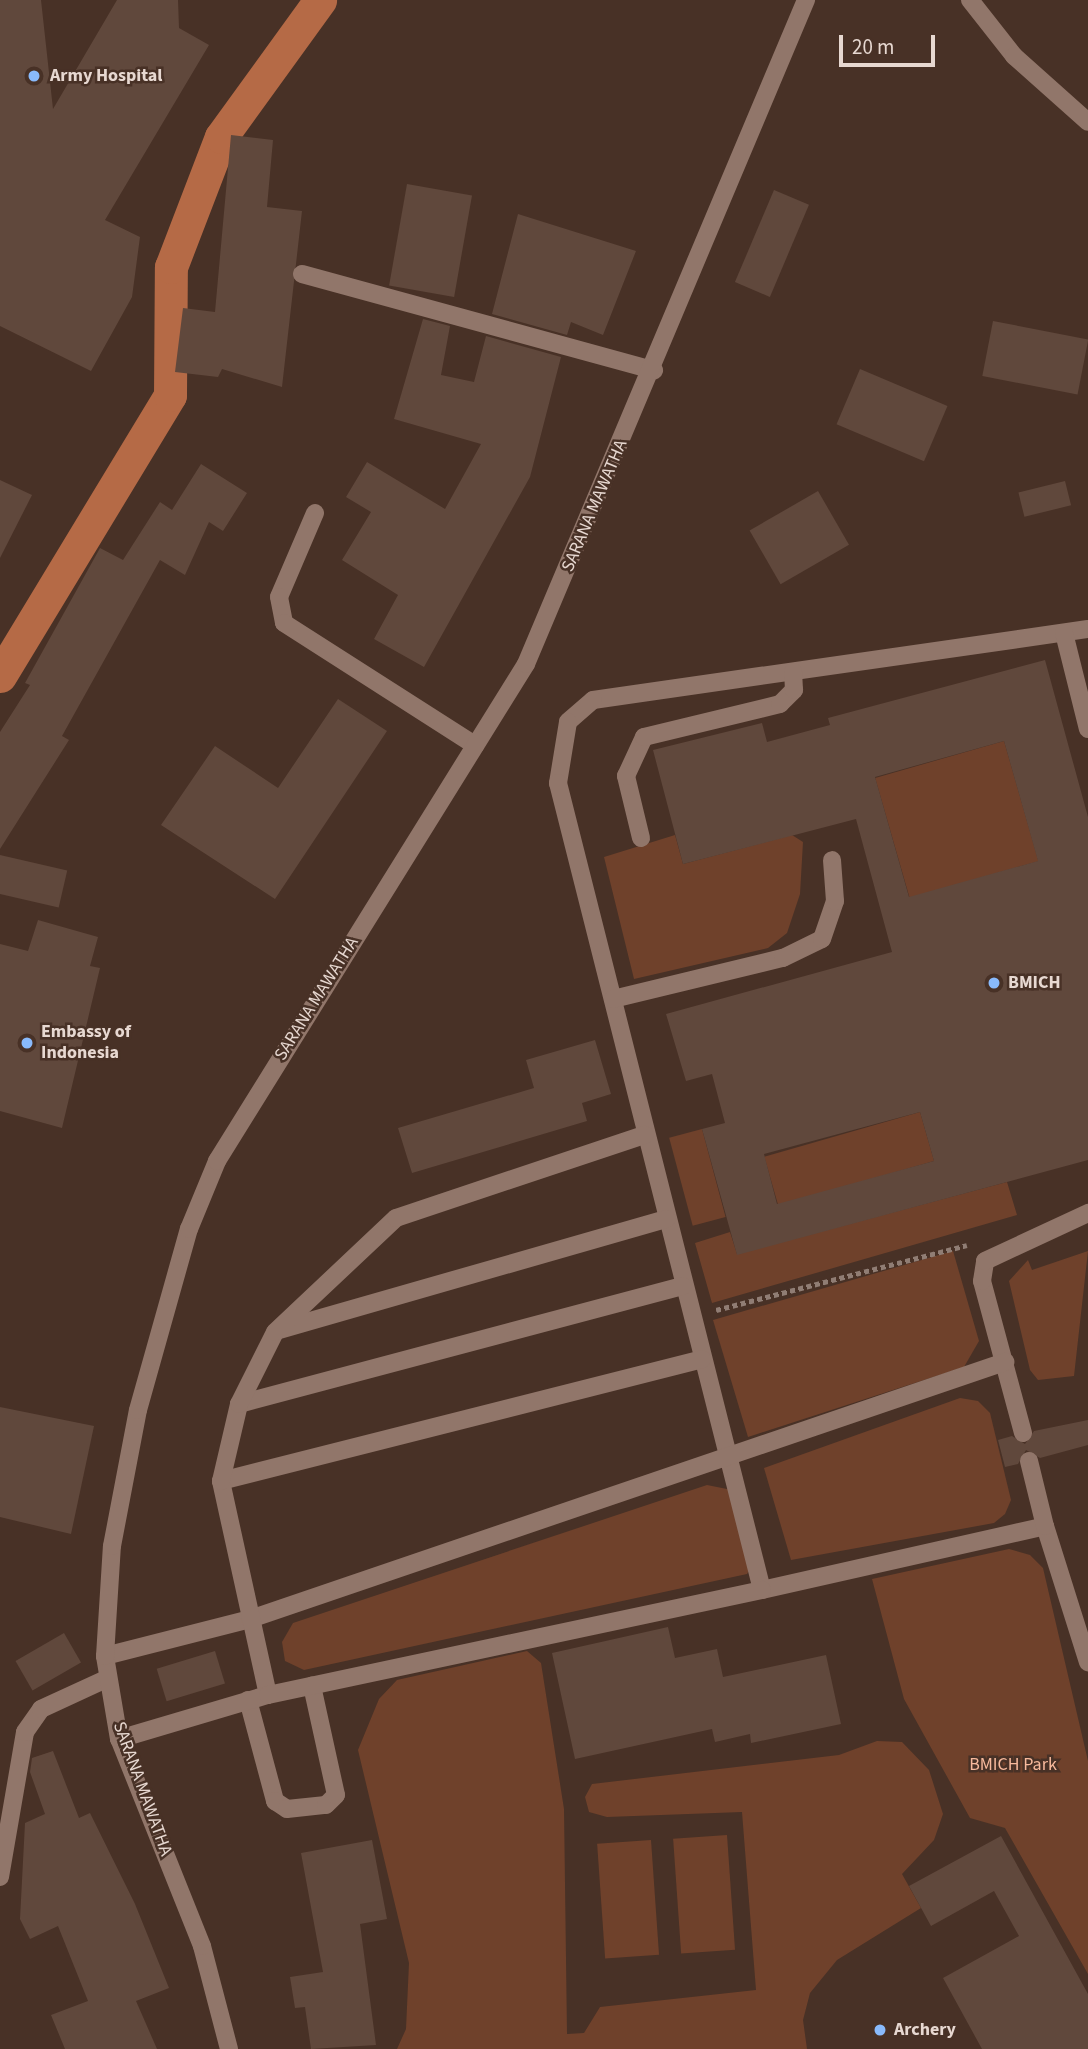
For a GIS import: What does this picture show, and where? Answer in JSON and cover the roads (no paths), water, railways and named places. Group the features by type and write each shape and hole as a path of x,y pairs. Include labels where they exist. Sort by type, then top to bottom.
{"street":[{"name":"SARANA MAWATHA","path":"229,2049 202,1946 119,1739 106,1679 104,1656 112,1546 138,1410 189,1229 217,1161 526,664 654,370 806,0"},
{"path":"971,0 1014,56 1088,122"},
{"path":"302,274 654,370"},
{"path":"315,513 279,597 284,623 475,745"},
{"path":"762,1590 644,1135 613,999 558,783 568,722 593,700 1088,629"},
{"path":"1064,633 1088,729"},
{"path":"641,838 626,776 644,737 780,704 794,690 793,672"},
{"path":"613,999 783,958 822,939 835,901 832,860"},
{"path":"268,1695 221,1481 239,1404 275,1332 396,1218 644,1135"},
{"path":"1023,1433 982,1281 990,1257 1088,1213"},
{"path":"275,1332 666,1219"},
{"path":"239,1404 683,1286"},
{"path":"221,1481 702,1359"},
{"path":"104,1656 250,1619 729,1460 1005,1362"},
{"path":"1029,1461 1045,1526 1088,1662"},
{"path":"119,1739 268,1695 762,1590 1045,1526"},
{"path":"0,1877 25,1732 41,1709 106,1679"},
{"path":"248,1700 275,1801 287,1810 326,1805 336,1795 312,1686"}],"waterway":[{"path":"0,676 170,395 171,267 221,137 320,0"}],"place":[{"name":"Army Hospital","path":"34,76"},
{"name":"BMICH","path":"994,983"},
{"name":"Embassy of Indonesia","path":"27,1043"},
{"name":"Archery","path":"880,2030"}],"park label":[{"name":"BMICH Park","path":"1013,1765"}]}
